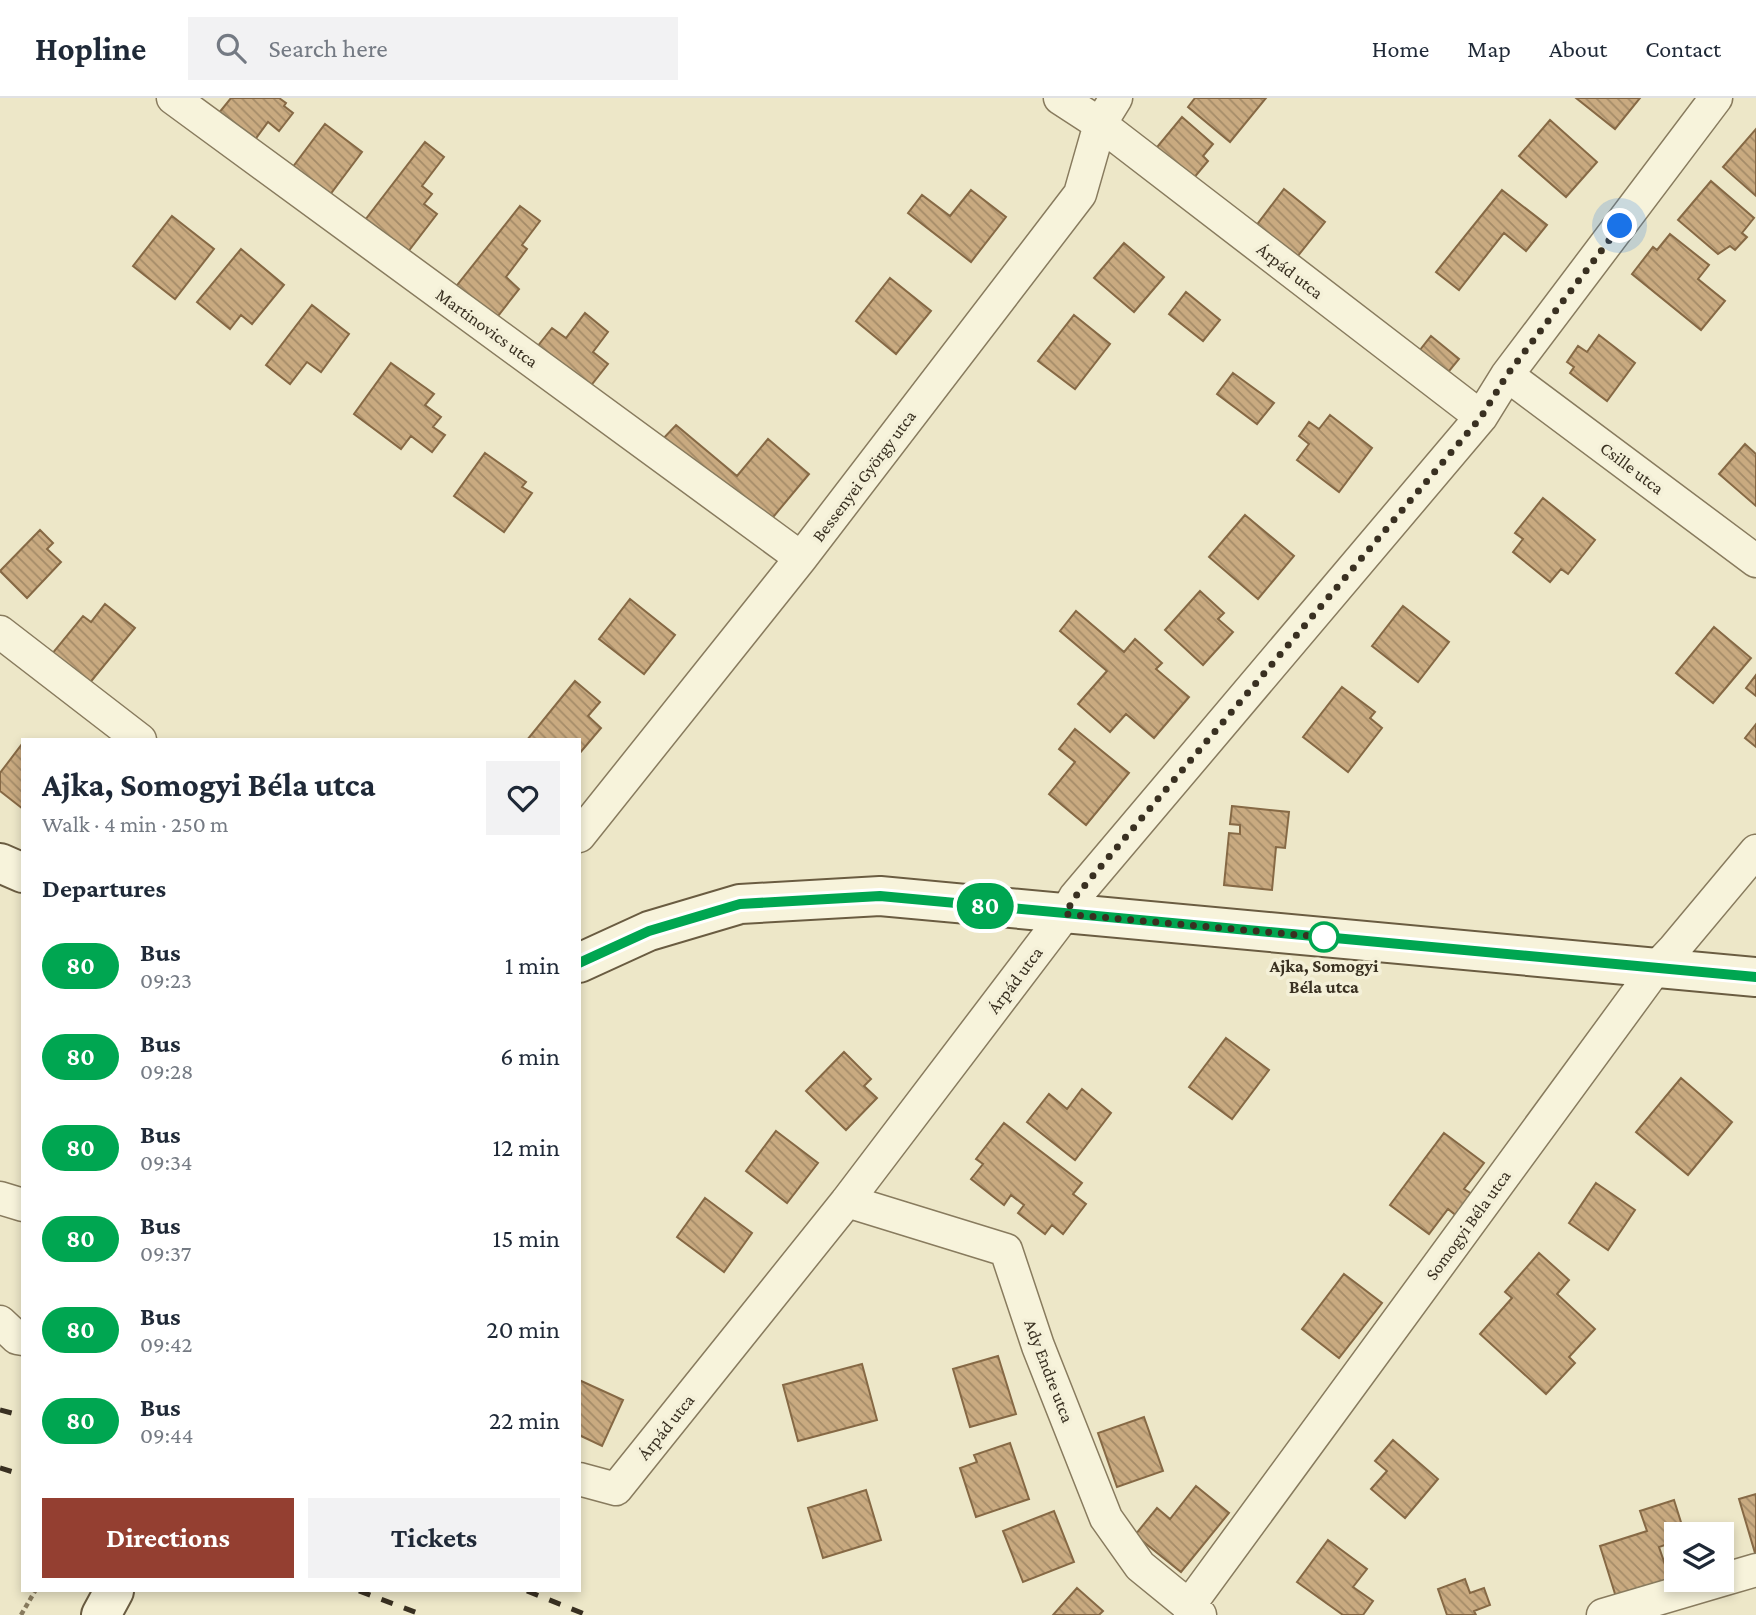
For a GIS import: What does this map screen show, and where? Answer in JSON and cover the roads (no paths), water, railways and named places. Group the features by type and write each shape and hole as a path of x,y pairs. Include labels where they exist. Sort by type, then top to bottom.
{"main road":[{"path":"0,863 21,872"},
{"path":"581,962 649,931 740,904 880,896 1756,977"},
{"path":"101,1615 113,1592"}],"street":[{"name":"Martinovics utca","path":"173,98 801,558"},
{"name":"Árpád utca","path":"1060,98 1108,111 1481,417"},
{"name":"Árpád utca","path":"581,1480 616,1489 847,1201 1084,887 1481,417 1507,375 1716,98"},
{"name":"Bessenyei György utca","path":"581,833 801,558 1080,194 1108,111"},
{"name":"Csille utca","path":"1507,375 1756,561"},
{"path":"0,632 137,738"},
{"name":"Somogyi Béla utca","path":"1194,1611 1656,968 1756,851"},
{"path":"0,1198 21,1204"},
{"name":"Ady Endre utca","path":"847,1201 1006,1250 1038,1346 1106,1518 1140,1566 1194,1611"},
{"path":"0,1322 21,1339"},
{"path":"1734,1576 1756,1570"},
{"path":"1603,1615 1681,1592"}],"railway":[{"path":"0,1410 21,1415"},
{"path":"0,1468 21,1474"},
{"path":"362,1592 423,1615"},
{"path":"530,1592 587,1615"}],"place":[{"name":"Ajka, Somogyi Béla utca","path":"1324,937"}]}
